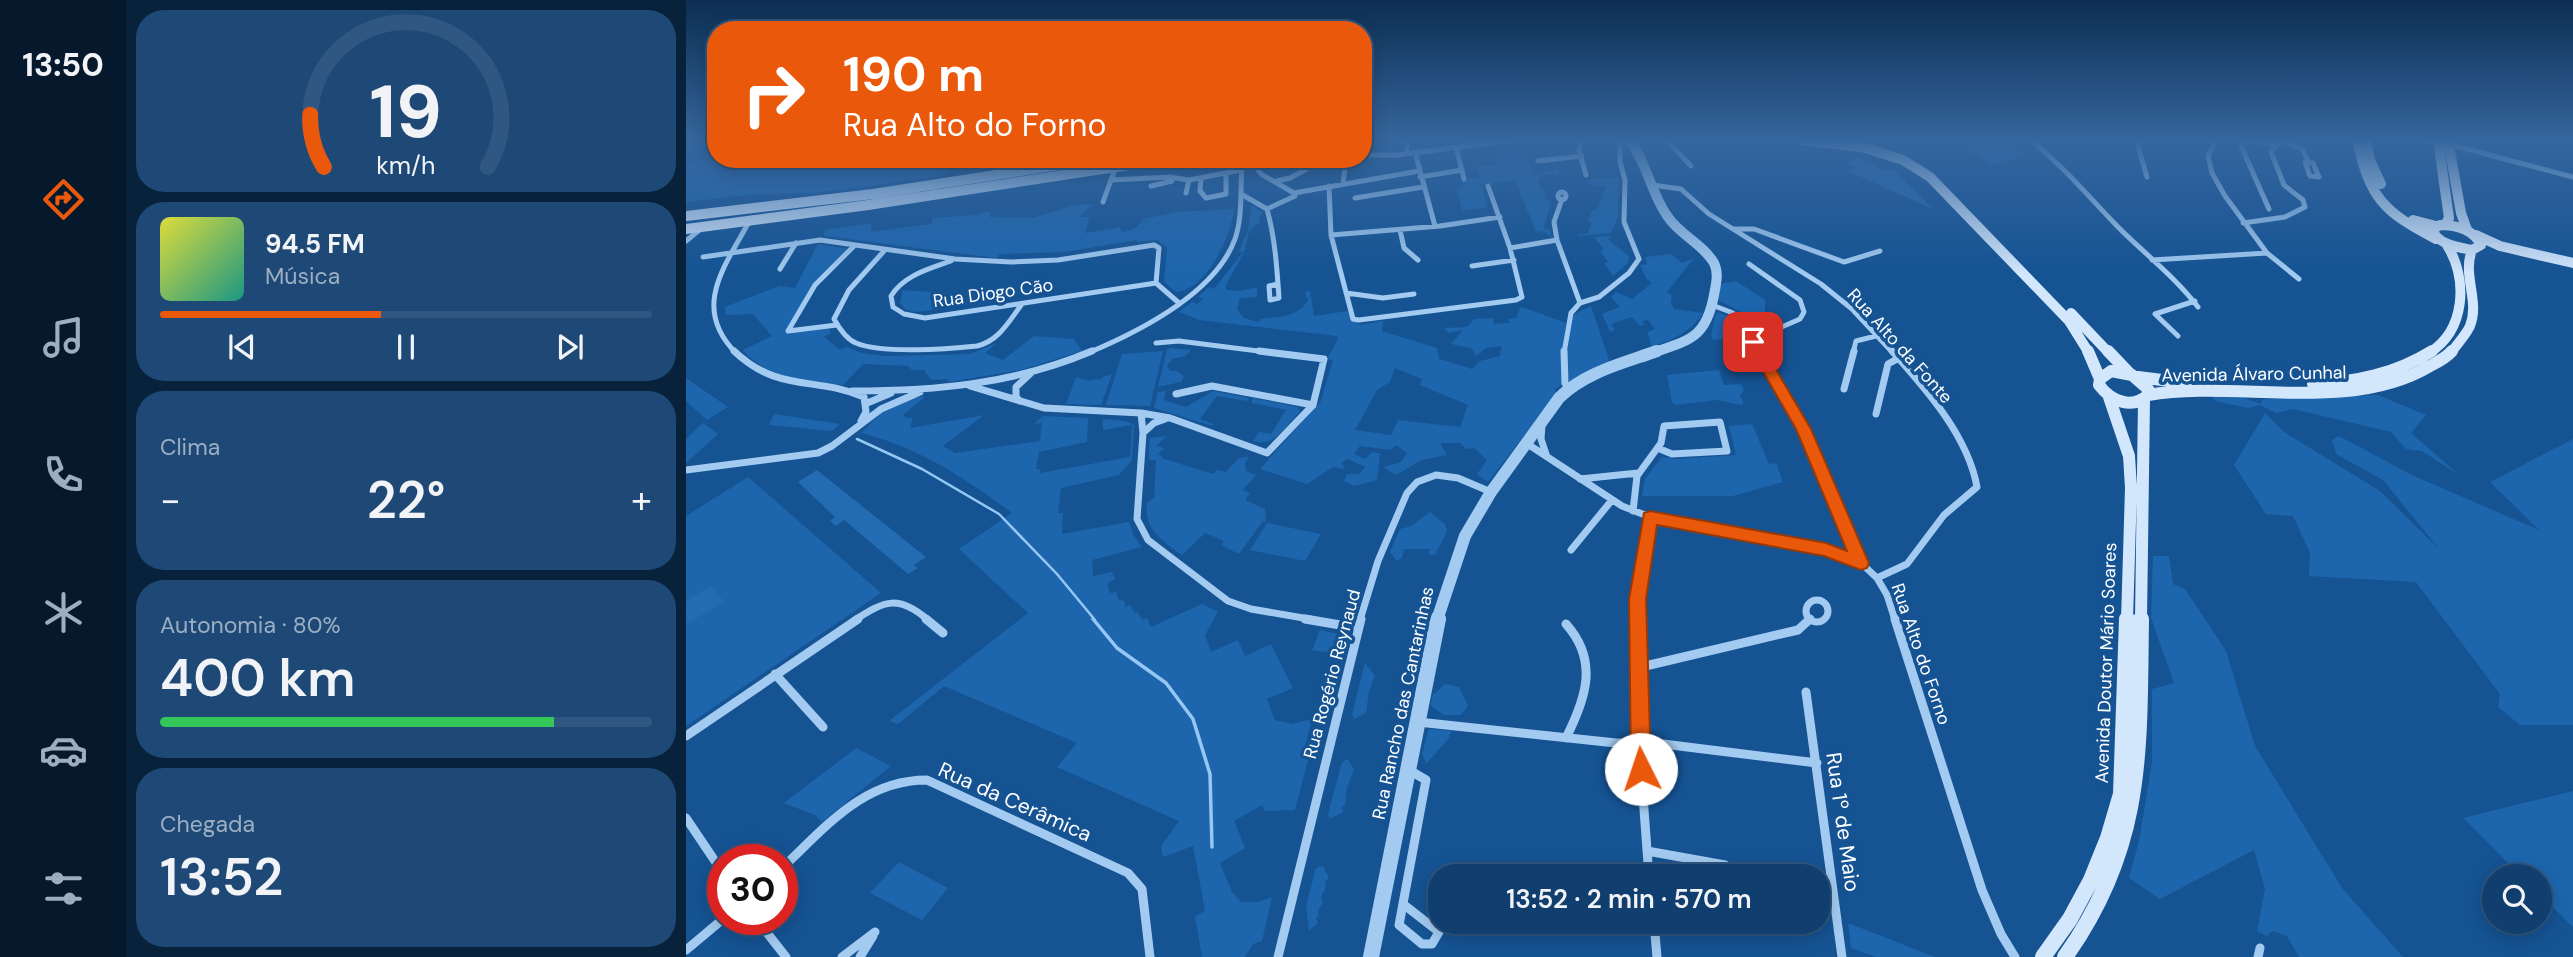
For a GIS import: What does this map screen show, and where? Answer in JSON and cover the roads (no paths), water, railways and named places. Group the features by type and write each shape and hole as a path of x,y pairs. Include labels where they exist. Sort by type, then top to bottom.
{"main road":[{"path":"686,216 930,185"},
{"path":"934,185 926,191 937,195"},
{"path":"686,229 1003,185"},
{"path":"1937,185 2069,321 2085,344 2100,379 2111,371 2133,375"},
{"path":"1946,185 2148,389 2146,397"},
{"path":"2372,185 2385,208 2402,221 2447,245 2573,268"},
{"path":"2382,185 2393,206 2409,218 2472,233 2500,246 2573,263"},
{"path":"2436,239 2432,230 2449,218 2444,185"},
{"path":"2456,185 2461,214 2481,245 2475,249"},
{"name":"Avenida Álvaro Cunhal","path":"2133,375 2167,382 2323,384 2366,379 2402,368 2438,348 2457,323 2462,297 2454,256 2447,245"},
{"name":"Avenida Álvaro Cunhal","path":"2109,397 2128,403 2171,391 2330,392 2374,387 2414,376 2453,353 2470,326 2473,299 2467,258 2475,249"},
{"name":"Avenida Doutor Mário Soares","path":"2043,957 2067,926 2095,875 2112,832 2121,793 2131,488 2129,456 2100,379"},
{"name":"Avenida Doutor Mário Soares","path":"2065,957 2079,939 2109,885 2127,834 2136,796 2146,397"}],"street":[{"path":"1103,202 1109,185"},
{"path":"1151,186 1157,185"},
{"path":"1186,193 1188,185"},
{"path":"1200,185 1203,198 1226,194 1226,185"},
{"path":"750,220 714,292 713,311 732,352 782,381 852,391 934,389 970,386 1035,370 1107,345 1144,328 1209,278 1229,252 1237,230 1241,185"},
{"path":"1282,185 1294,193 1338,185"},
{"path":"1568,389 1565,383 1564,352 1571,313 1580,303 1600,297 1629,273 1639,259 1624,222 1625,185"},
{"name":"Rua Alto da Fonte","path":"1653,185 1675,185 1684,188 1693,202 1839,297 1897,359 1956,431 1978,478 1977,487 1944,515 1907,564 1877,578"},
{"name":"Rua Rancho das Cantarinhas","path":"1371,957 1444,594 1465,536 1491,492 1568,389 1600,372 1686,341 1702,329 1710,316 1717,276 1715,265 1707,254 1668,218 1653,185"},
{"path":"2081,185 2197,304 2155,314 2178,336"},
{"path":"2219,185 2243,223 2267,253 2299,279"},
{"path":"2257,185 2269,209"},
{"path":"2243,223 2266,222 2301,212 2305,206 2303,200 2284,185"},
{"path":"1329,186 1331,235 1353,319 1516,300 1522,297 1514,260 1488,186"},
{"path":"1355,198 1423,187 1434,226"},
{"path":"1267,209 1295,196 1294,193"},
{"path":"1241,194 1267,209 1274,233 1278,284"},
{"path":"1562,199 1554,222 1557,240 1580,303"},
{"path":"1331,235 1400,230 1500,217"},
{"path":"686,241 703,226"},
{"path":"1733,229 1754,229 1844,262 1880,251"},
{"path":"1400,230 1404,250 1418,260"},
{"path":"703,257 820,240 955,260 1011,262 1058,260 1154,245 1159,248 1156,283 1179,303"},
{"path":"1510,248 1557,240"},
{"path":"780,269 796,243"},
{"path":"837,325 788,331 815,285 854,246"},
{"path":"884,251 841,300 834,319 842,333 858,344 884,349 970,349 995,338 1022,303"},
{"path":"2152,260 2210,254 2267,253"},
{"name":"Rua Diogo Cão","path":"955,260 928,270 896,288 891,298 892,307 898,313 910,317 925,317 1156,283"},
{"path":"1472,266 1514,260"},
{"path":"1741,324 1768,333 1800,319 1804,312 1800,300 1749,264"},
{"path":"1346,293 1382,298 1414,294"},
{"path":"1712,305 1733,313 1776,379 1803,429 1861,563"},
{"path":"1844,389 1856,341 1876,337"},
{"path":"970,386 1044,408 1170,418 1267,453 1312,405 1324,359 1179,341 1156,343"},
{"path":"1876,414 1888,364 1897,359"},
{"path":"995,394 1017,385 1035,370"},
{"path":"995,394 996,385 1006,377 1017,379 1016,397 1021,403"},
{"path":"1176,394 1212,386 1312,405"},
{"path":"866,404 895,401 934,389"},
{"path":"852,391 864,397 866,412 861,421"},
{"path":"866,404 898,391"},
{"path":"686,470 818,453 832,446 861,421 895,401"},
{"path":"1141,414 1143,433 1137,519 1148,540 1228,601 1251,609 1358,628"},
{"path":"1143,433 1154,423 1170,418"},
{"path":"1515,458 1546,453 1541,430 1544,420"},
{"path":"1633,511 1638,473 1660,449 1665,435 1664,426 1720,422 1727,451 1672,454 1660,449"},
{"name":"Rua Alto do Forno","path":"1526,443 1546,453 1580,479 1633,511 1650,517 1826,550 1861,563 1877,578 1887,595 1982,890 2001,934 2015,957"},
{"path":"1580,479 1638,473"},
{"name":"Rua Rogério Reynaud","path":"1278,957 1358,628 1383,550 1407,493 1417,482 1436,475 1447,475 1491,492"},
{"path":"1571,550 1612,500"},
{"path":"1648,864 1639,742 1637,668 1639,572 1650,517"},
{"path":"686,736 775,674 889,601 904,602 943,633"},
{"path":"1637,668 1798,630 1810,619"},
{"path":"1566,624 1582,642 1586,656 1585,692 1580,711 1566,738"},
{"path":"775,674 822,727"},
{"name":"Rua 1º de Maio","path":"1806,692 1842,957"},
{"path":"1418,722 1566,738 1639,742 1817,763"},
{"path":"1403,904 1426,780 1408,769"},
{"name":"Rua da Cerâmica","path":"798,853 851,807 884,786 908,780 927,780 1128,873 1142,889 1150,957"},
{"path":"686,818 707,849"},
{"path":"1647,851 1719,864"},
{"path":"686,950 707,932"},
{"path":"842,957 876,932 860,957"},
{"path":"1655,934 1657,957"},
{"path":"769,935 786,957"}],"waterway":[{"path":"857,439 922,469 999,514 1057,574 1095,620"},
{"path":"1093,619 1117,648 1166,683 1193,719 1210,774 1212,847"}]}
